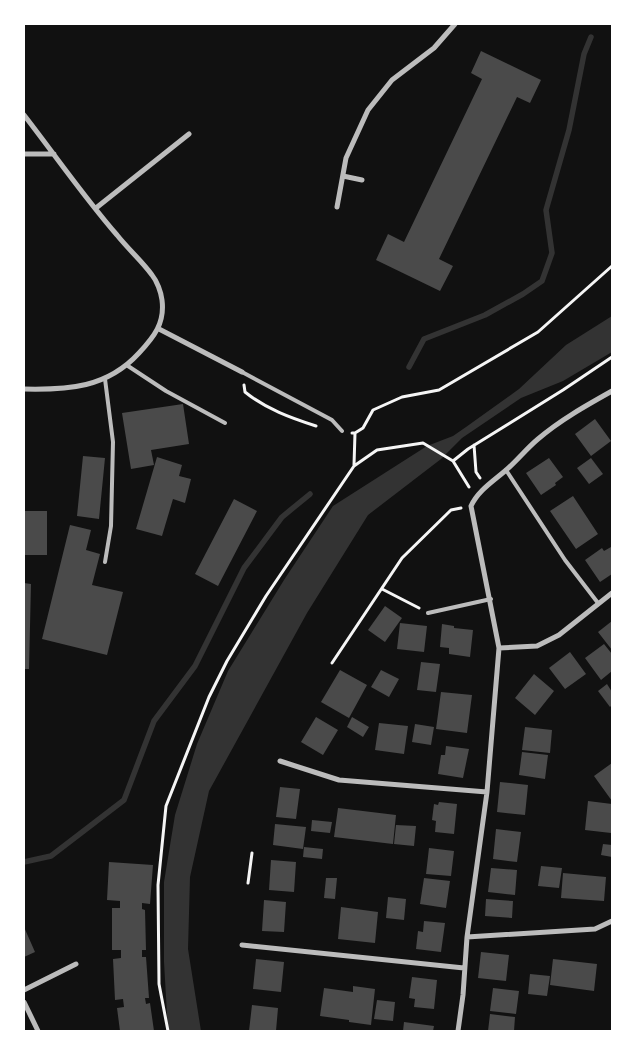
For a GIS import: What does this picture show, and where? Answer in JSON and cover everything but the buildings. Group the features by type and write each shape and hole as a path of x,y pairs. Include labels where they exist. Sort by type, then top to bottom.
{"street":[{"path":"337,207 346,158 368,110 392,80 434,48 456,24"},
{"path":"24,115 116,235 154,276 162,297 163,310 159,329 128,366 105,379 80,387 54,390 24,389"},
{"path":"96,208 189,134"},
{"path":"24,154 54,154"},
{"path":"343,176 362,180"},
{"path":"159,329 242,372"},
{"path":"458,1031 463,995 467,936 487,792 500,648 491,599 473,524 471,506 474,498 538,438 589,403 612,391"},
{"path":"500,648 537,646 559,635 612,593"},
{"path":"280,761 339,780 487,792"},
{"path":"467,936 595,929 612,921"},
{"path":"242,945 464,968"},
{"path":"24,990 76,964"},
{"path":"24,1002 38,1031"}],"lane":[{"path":"128,366 166,391 226,423"},
{"path":"242,372 332,420 342,431"},
{"path":"105,379 113,442 111,526 105,562"},
{"path":"506,470 564,560 598,604"},
{"path":"428,613 491,599"}],"path":[{"path":"354,466 355,434 363,428 373,410 402,397 439,390 538,332 612,266"},
{"path":"453,461 474,445 612,357"},
{"path":"168,1031 159,984 158,895 166,806 209,697 227,661 266,596 354,466 377,450 423,443 453,461 466,481"},
{"path":"474,445 476,472 486,486"},
{"path":"332,662 402,558 451,510 471,506"},
{"path":"382,589 428,613"},
{"path":"248,883 252,853"}],"shaded area":[{"path":"612,316 612,352 563,381 521,398 462,438 441,459 368,515 307,613 209,791 190,877 188,949 201,1031 168,1031 164,962 164,882 175,815 197,744 228,671 284,580 333,506 427,446 453,436 519,389 566,345"}],"waterway":[{"path":"409,367 424,339 485,315 542,281 552,253 546,210 569,130 584,54 591,37"},
{"path":"24,862 51,856 124,800 154,721 195,666 244,568 282,517 310,494"}]}
